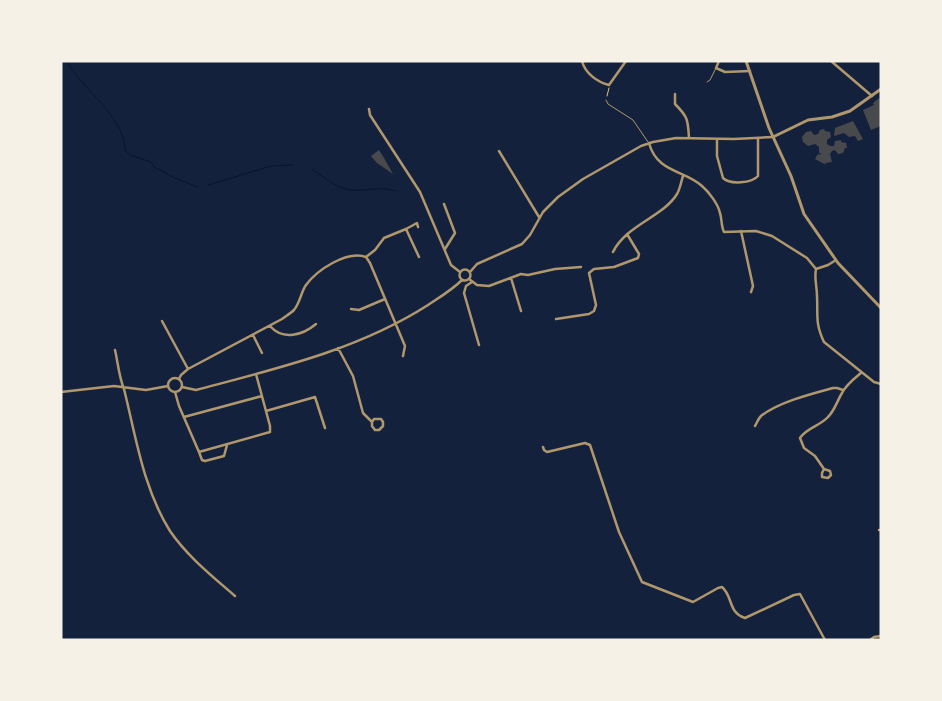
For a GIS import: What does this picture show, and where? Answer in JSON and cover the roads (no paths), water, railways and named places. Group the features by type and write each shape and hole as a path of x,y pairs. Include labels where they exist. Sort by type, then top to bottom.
{"street":[{"path":"582,61 586,71 609,85 626,61"},
{"path":"719,61 716,68 725,72 750,72"},
{"path":"746,61 773,137 791,176 804,214 836,260 881,308"},
{"path":"832,61 872,96"},
{"path":"469,279 470,272 477,264 522,244 530,235 539,217 547,207 576,183 648,143 676,138 758,139 773,137 808,120 850,111 881,89"},
{"path":"675,94 675,104 688,120 688,138"},
{"path":"369,109 370,115 420,192 451,265 460,272"},
{"path":"717,139 717,156 723,178 730,182 753,180 758,176 758,139"},
{"path":"648,143 657,158 672,171 697,182 707,192 720,212 724,232 756,230 772,236 803,255 816,269"},
{"path":"500,151 539,217"},
{"path":"613,252 617,244 627,234 673,200 683,176"},
{"path":"444,204 456,233 445,249"},
{"path":"179,379 188,370 282,319 295,309 306,286 313,277 328,266 352,255 366,257 375,250 384,238 417,223 418,227"},
{"path":"406,229 419,257"},
{"path":"741,231 752,286 751,292"},
{"path":"556,319 590,314 594,311 596,305 589,276 591,271 614,267 638,258 639,254 627,234"},
{"path":"366,257 405,346 403,356"},
{"path":"816,269 836,260"},
{"path":"469,279 482,286 489,286 521,274 528,275 555,269 581,267"},
{"path":"460,272 465,269 470,272"},
{"path":"816,269 814,277 817,295 816,314 820,335 827,346 874,382 881,384"},
{"path":"460,272 459,276 462,280"},
{"path":"511,278 521,311"},
{"path":"175,392 182,387 196,390 256,374 309,359 338,348 395,324 439,298 462,280 466,281 469,279"},
{"path":"472,282 466,286 464,293 479,345"},
{"path":"351,309 359,310 385,299"},
{"path":"162,321 188,370"},
{"path":"270,326 275,332 296,336 316,324"},
{"path":"253,335 262,353"},
{"path":"338,348 353,376 363,413 372,422 375,430 379,430 383,426 383,422 380,419 374,419 372,422"},
{"path":"114,350 147,485 160,514 171,532 198,564 234,596"},
{"path":"824,469 815,456 804,448 800,438 803,434 824,422 837,405 843,390 862,372"},
{"path":"199,452 270,432 256,374"},
{"path":"168,386 171,379 179,379"},
{"path":"179,379 182,382 182,387"},
{"path":"61,392 123,386 146,390 168,386"},
{"path":"168,386 175,392 176,399 202,460 205,461 224,456 227,444"},
{"path":"755,426 762,415 778,407 805,396 833,388 843,390"},
{"path":"184,418 262,396"},
{"path":"266,411 315,397 325,428"},
{"path":"542,447 547,452 585,443 590,445 619,532 642,582 693,602 722,587 726,591 730,605 735,613 745,618 800,594 826,640"},
{"path":"870,640 881,636"}],"lane":[{"path":"707,82 716,68"},
{"path":"606,100 608,104 633,120 648,143"}],"waterway":[{"path":"69,61 68,64 77,76 116,122 124,140 125,150 130,155 151,162 154,167 197,187"},
{"path":"208,185 271,166 293,165"},
{"path":"312,169 342,188 396,191"}]}
